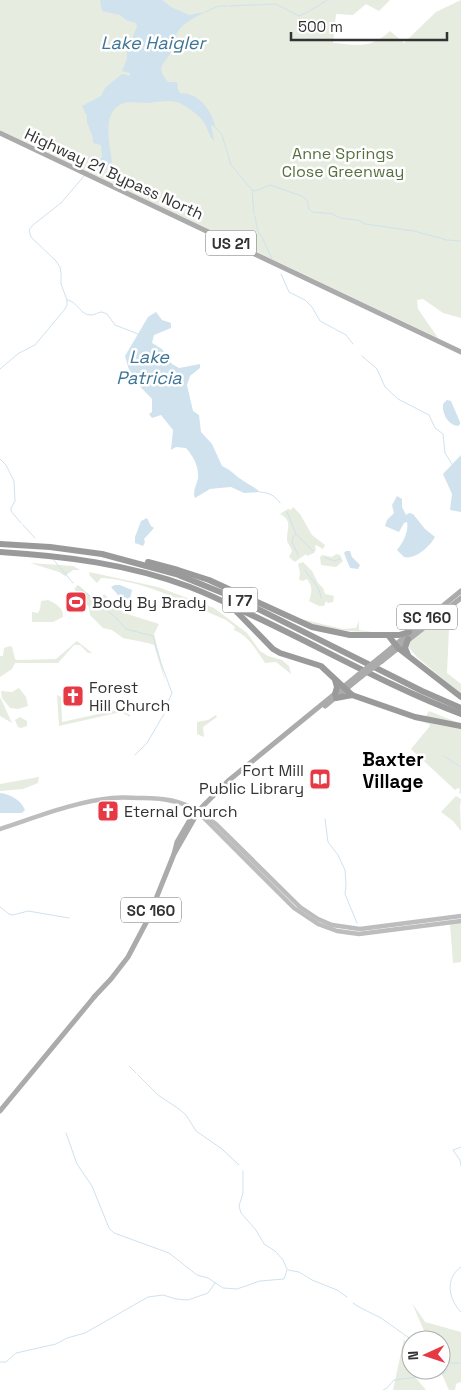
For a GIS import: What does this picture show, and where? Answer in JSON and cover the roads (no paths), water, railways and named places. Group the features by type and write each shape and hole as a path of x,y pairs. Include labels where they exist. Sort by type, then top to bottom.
{"highway":[{"name":"I 77","path":"0,544 50,547 112,557 176,574 219,591 422,691 461,708"},
{"name":"I 77","path":"0,552 48,555 100,562 149,574 190,587 461,714"},
{"path":"112,557 126,558 193,574 226,587 312,627 345,634 409,635 405,648 411,658"},
{"path":"229,604 273,649 321,666 352,695"},
{"path":"388,635 396,646 461,696"},
{"path":"334,679 337,686 336,696 352,695 415,717 461,726"}],"main road":[{"name":"Highway 21 Bypass North","path":"0,134 461,352"},
{"name":"SC 160","path":"396,646 461,591"},
{"name":"SC 160","path":"409,635 461,598"},
{"path":"336,696 396,646"},
{"name":"SC 160","path":"0,1111 118,970 128,955 147,921 174,854 198,812 228,782 284,735 292,733 336,696"},
{"path":"0,829 87,802 112,798 168,800 192,808 210,819 300,907 318,919 332,925 360,929 461,916"},
{"path":"198,812 294,908 318,924 342,932 364,933 461,921"}],"water":[{"name":"Lake Haigler","path":"100,0 162,0 171,7 189,15 205,12 179,29 171,52 161,69 168,82 177,82 180,93 195,97 207,108 215,127 211,125 214,141 201,119 181,104 167,101 129,102 120,105 110,117 108,135 112,161 108,168 97,173 95,168 102,157 101,145 93,143 87,115 82,106 101,96 105,88 122,74 130,76 130,73 122,71 127,59 127,50 137,27 136,23 126,20 120,15 102,11"},
{"name":"Lake Patricia","path":"156,312 162,320 171,323 171,328 154,335 152,343 162,349 172,364 179,368 200,364 200,368 190,376 187,385 193,411 199,415 201,432 212,444 222,466 260,492 244,493 231,487 219,488 210,489 195,498 194,490 198,469 195,462 186,448 176,447 171,450 173,430 161,415 152,418 149,414 152,412 152,399 131,377 125,356 148,317"},
{"path":"447,400 451,401 460,422 458,426 451,424 445,415 443,404"},
{"path":"461,455 461,512 450,510 452,494 443,474"},
{"path":"397,496 402,499 402,507 406,515 409,513 413,514 425,529 435,537 426,548 418,554 409,557 404,557 397,550 405,537 407,522 404,523 399,532 385,526 387,520 394,513 392,505"},
{"path":"147,518 154,528 144,539 143,546 135,543 135,537 141,521"},
{"path":"350,551 352,557 360,565 358,569 350,568 344,553"},
{"path":"115,585 132,590 129,604 125,603 111,587"},
{"path":"0,793 15,798 25,810 22,813 0,813"}],"waterway":[{"path":"229,6 276,4 299,16 327,0"},
{"path":"205,12 219,6 227,6"},
{"path":"215,127 222,135 231,165 252,190 254,214"},
{"path":"87,172 95,168"},
{"path":"0,369 19,353 35,345 67,305 61,284 60,267 31,237 29,230 61,203 84,176"},
{"path":"252,190 255,191 270,185 302,196 308,202 309,209 312,212 333,214 340,218 358,220 365,224 414,231 447,240 461,241"},
{"path":"255,216 258,232 272,259"},
{"path":"281,274 289,292 305,300 312,307 320,321 346,335 353,344"},
{"path":"67,300 74,303 88,315 102,312 107,314 115,325 138,334"},
{"path":"362,356 377,369 385,387 398,399 429,415 435,428 443,434 445,453 452,464"},
{"path":"0,459 6,465 14,481 15,501 11,511 21,523"},
{"path":"260,492 272,495 280,503"},
{"path":"287,512 296,534 313,551"},
{"path":"23,525 35,538"},
{"path":"296,534 292,542 298,555"},
{"path":"325,558 335,561 340,559"},
{"path":"53,559 73,583"},
{"path":"305,570 317,587 321,598"},
{"path":"77,586 114,616 126,629 153,636 172,693 165,709"},
{"path":"135,755 147,743 164,714"},
{"path":"444,756 461,767"},
{"path":"325,819 328,842 338,855 345,870 345,894 357,923"},
{"path":"0,907 13,915 28,911 69,918"},
{"path":"129,1066 136,1073"},
{"path":"138,1075 158,1095 186,1115 196,1131 222,1149 239,1165"},
{"path":"66,1133 77,1164 92,1186 109,1228 114,1233 169,1253 197,1275 208,1278 223,1288 237,1289 260,1281 284,1279 287,1270"},
{"path":"461,1147 453,1150 460,1160 461,1166"},
{"path":"243,1171 243,1193 239,1206 241,1213 256,1230 264,1244 275,1251 283,1260 287,1269"},
{"path":"461,1267 452,1277 450,1289 453,1301 461,1312"},
{"path":"288,1270 299,1272 312,1280 337,1290 347,1297"},
{"path":"0,1362 6,1362 16,1353 56,1344 67,1338 85,1333 148,1297 163,1295 188,1300 208,1293 215,1283"},
{"path":"353,1303 381,1318 401,1332"},
{"path":"451,1363 461,1363"},
{"path":"383,1390 394,1380 401,1379"}],"place":[{"name":"Body By Brady","path":"76,602"},
{"name":"Forest Hill Church","path":"73,696"},
{"name":"Fort Mill Public Library","path":"320,779"},
{"name":"Eternal Church","path":"108,811"}],"district":[{"name":"Baxter Village","path":"393,770"}],"park label":[{"name":"Anne Springs Close Greenway","path":"343,162"}]}
